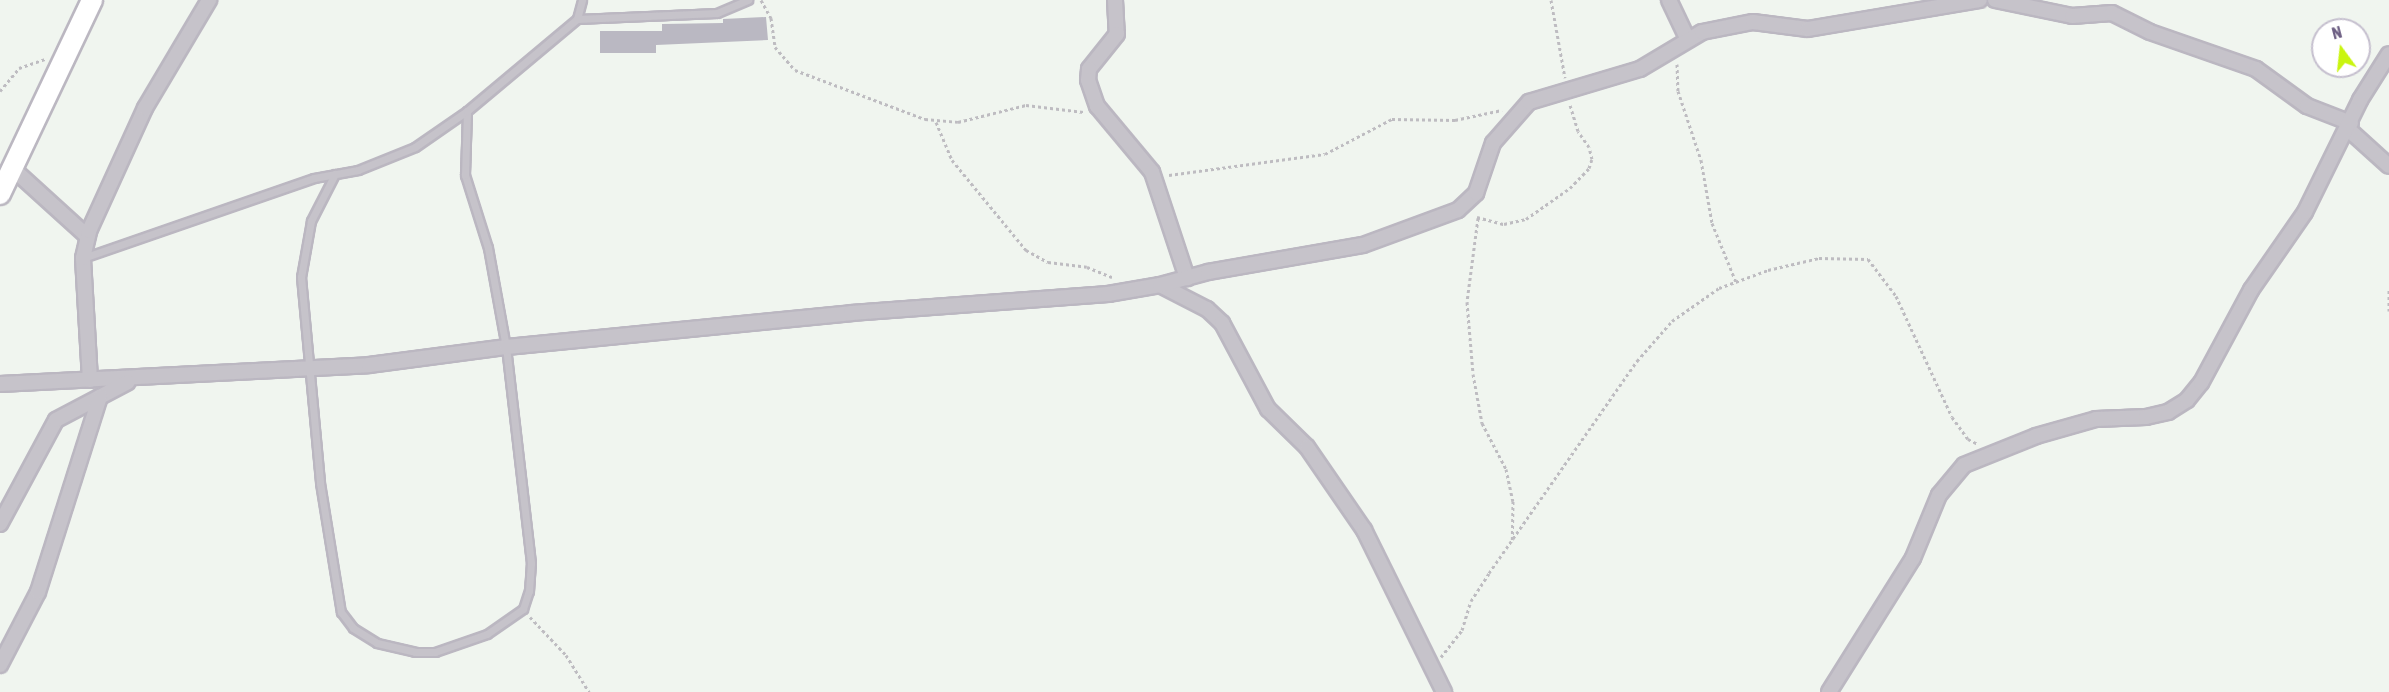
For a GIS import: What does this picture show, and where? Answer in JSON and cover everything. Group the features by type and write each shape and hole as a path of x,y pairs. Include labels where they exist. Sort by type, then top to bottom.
{"street":[{"path":"0,194 92,0"},
{"path":"90,380 83,258 87,237 112,172 145,108 208,0"},
{"path":"1115,0 1117,34 1089,69 1088,80 1097,106 1152,172 1188,278"},
{"path":"1669,0 1683,44"},
{"path":"0,384 369,365 506,347 1130,290 1160,285 1364,245 1458,210 1476,193 1493,143 1529,102 1612,81 1702,32 1753,22 1799,30 1980,0"},
{"path":"1995,0 2072,16 2112,13 2150,32 2256,69 2307,106 2349,126 2389,166"},
{"path":"1830,692 1913,558 1939,495 1949,478 1964,465 2096,419 2146,417 2168,412 2187,400 2201,383 2251,290 2305,212 2389,54"},
{"path":"12,168 87,237"},
{"path":"1160,285 1207,309 1222,323 1268,409 1307,447 1364,530 1433,665 1444,692"},
{"path":"0,524 56,420 135,378"},
{"path":"0,665 38,592 100,397"}],"lane":[{"path":"83,258 335,174 358,170 414,147 467,111 577,19 582,0"},
{"path":"577,19 717,13 748,0"},
{"path":"335,174 310,221 301,277 307,368 327,540 341,612 353,628 398,649 435,652 487,634 523,609 529,591 531,563 506,347 488,248 468,189 467,111"}],"path":[{"path":"761,0 771,18 775,47 795,70 936,122 958,122 1042,104 1107,117"},
{"path":"1458,210 1478,218 1504,224 1526,219 1570,188 1588,168 1592,159 1589,147 1578,131 1566,92 1551,0"},
{"path":"1683,44 1678,91 1701,160 1712,224 1736,282"},
{"path":"0,91 19,68 68,52"},
{"path":"1152,172 1221,170 1325,154 1392,119 1479,117 1529,102"},
{"path":"936,122 952,160 1026,250 1048,262 1097,269 1130,290"},
{"path":"1478,218 1467,302 1473,374 1482,423 1506,469 1513,501 1512,541"},
{"path":"1433,665 1462,630 1471,601 1656,337 1688,308 1736,282 1820,258 1868,259 1896,296 1956,422 1968,439 1996,452"},
{"path":"2389,290 2389,311"},
{"path":"523,609 566,655 589,692"}],"building":[{"path":"766,17 768,40 656,45 656,53 600,53 600,31 662,31 662,24 723,23 723,19"}]}
